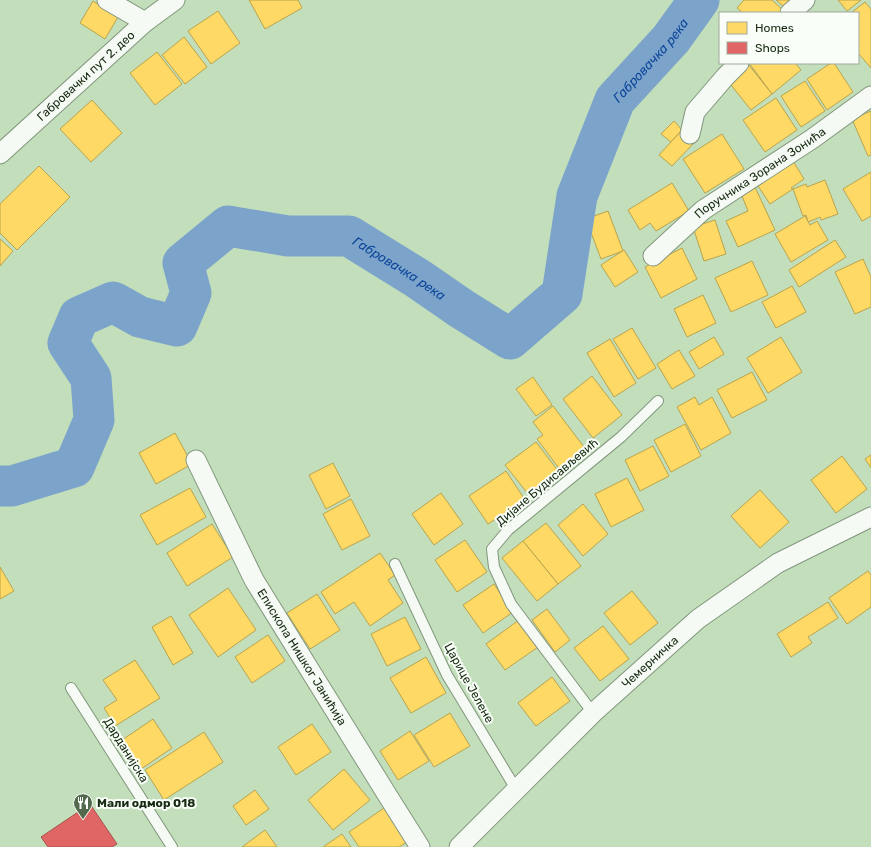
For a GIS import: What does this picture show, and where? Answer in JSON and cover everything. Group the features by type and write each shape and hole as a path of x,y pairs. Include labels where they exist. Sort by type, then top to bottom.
{"street":[{"path":"107,0 146,22"},
{"name":"Габровачки пут 2. део","path":"0,154 146,22 175,0"},
{"path":"791,12 805,0"},
{"path":"690,134 696,112 725,77 738,64"},
{"name":"Поручника Зорана Зонића","path":"653,256 703,210 812,139 871,96"},
{"name":"Епископа Нишког Јанићија","path":"196,460 254,580 420,847"},
{"name":"Чемерничка","path":"459,847 593,713 704,615 778,563 871,517"}],"lane":[{"name":"Дијане Будисављевић","path":"593,713 511,604 494,567 492,549 508,530 621,438 658,401"},
{"name":"Царице Јелене","path":"395,564 447,675 516,789"},
{"name":"Дарданијска","path":"71,688 172,847"}],"building: Homes":[{"path":"249,0 298,0 302,8 265,29"},
{"path":"744,0 772,0 784,11 742,12 737,8"},
{"path":"776,0 795,0 787,9"},
{"path":"838,0 861,0 847,11"},
{"path":"93,1 118,17 105,39 80,23"},
{"path":"865,2 871,9 871,68 859,54 859,12 852,12"},
{"path":"218,11 240,43 211,64 188,31"},
{"path":"184,37 207,67 185,84 162,55"},
{"path":"157,52 182,84 155,105 130,73"},
{"path":"748,64 772,94 751,110 727,80"},
{"path":"750,64 796,64 801,70 772,94"},
{"path":"830,64 835,64 853,92 827,110 807,79"},
{"path":"805,81 825,111 801,127 781,96"},
{"path":"776,98 797,130 765,152 743,120"},
{"path":"92,100 122,133 91,162 60,129"},
{"path":"871,111 871,155 868,156 852,119"},
{"path":"674,121 682,130 671,142 661,134"},
{"path":"682,130 695,142 672,166 659,155"},
{"path":"722,134 744,169 705,193 683,159"},
{"path":"790,156 804,179 791,188 793,189 770,204 754,180"},
{"path":"39,166 70,197 17,250 0,233 0,204"},
{"path":"871,172 871,216 862,221 843,189"},
{"path":"825,180 838,214 821,220 820,217 808,222 806,215 803,216 793,189 806,184 807,187"},
{"path":"672,183 689,211 656,231 650,223 640,230 628,210"},
{"path":"754,185 775,230 738,247 726,221 748,211 740,191"},
{"path":"608,211 623,251 601,259 586,219"},
{"path":"805,216 810,225 817,221 828,240 791,262 775,234"},
{"path":"715,220 726,254 704,261 693,227"},
{"path":"0,239 13,251 0,266"},
{"path":"835,240 846,257 799,287 789,270"},
{"path":"682,248 697,279 661,298 645,267"},
{"path":"624,250 638,272 615,287 601,265"},
{"path":"863,259 871,277 871,307 855,314 835,272"},
{"path":"752,261 768,295 731,312 715,278"},
{"path":"792,286 806,312 776,328 762,302"},
{"path":"703,295 716,323 687,337 674,309"},
{"path":"632,328 656,368 638,379 613,339"},
{"path":"714,337 724,354 699,369 689,352"},
{"path":"781,337 802,372 768,393 747,358"},
{"path":"610,339 636,383 614,397 587,353"},
{"path":"679,350 695,376 672,389 657,364"},
{"path":"752,372 767,400 732,418 717,390"},
{"path":"592,376 622,415 593,438 563,399"},
{"path":"533,377 552,405 536,416 516,389"},
{"path":"695,397 699,405 712,397 731,433 701,450 677,407"},
{"path":"553,406 587,451 561,471 537,439 543,435 533,422"},
{"path":"685,424 701,456 671,472 654,440"},
{"path":"175,433 192,464 156,484 139,453"},
{"path":"536,442 559,472 529,495 505,465"},
{"path":"653,446 669,476 640,491 625,460"},
{"path":"871,455 871,468 865,459"},
{"path":"842,456 867,489 836,513 811,480"},
{"path":"333,463 350,496 326,509 309,475"},
{"path":"506,471 525,500 488,524 469,496"},
{"path":"627,478 644,510 611,527 595,494"},
{"path":"190,488 206,517 157,545 140,515"},
{"path":"760,490 789,522 760,548 731,516"},
{"path":"441,493 463,524 434,545 412,514"},
{"path":"351,499 370,536 342,550 323,514"},
{"path":"583,504 608,534 583,556 558,525"},
{"path":"546,523 581,566 558,584 523,541"},
{"path":"212,524 233,557 187,586 167,553"},
{"path":"465,540 487,572 457,592 435,560"},
{"path":"523,541 558,584 537,601 502,558"},
{"path":"380,553 395,575 388,580 403,603 370,626 354,602 335,614 321,592"},
{"path":"0,567 14,591 0,599"},
{"path":"868,571 871,575 871,607 847,624 829,598"},
{"path":"494,584 513,612 483,633 463,605"},
{"path":"228,588 256,630 218,657 189,615"},
{"path":"632,591 658,623 630,645 604,613"},
{"path":"317,594 340,630 310,649 287,613"},
{"path":"828,602 838,618 808,637 812,643 791,657 777,634"},
{"path":"547,609 570,640 555,652 532,620"},
{"path":"171,616 193,653 173,665 152,627"},
{"path":"405,617 421,649 387,666 371,634"},
{"path":"519,620 538,647 505,670 486,644"},
{"path":"603,626 629,659 600,681 574,648"},
{"path":"268,635 285,661 252,683 235,657"},
{"path":"426,657 446,693 411,713 390,678"},
{"path":"135,660 160,698 115,726 104,708 117,700 103,680"},
{"path":"552,677 570,701 536,726 518,703"},
{"path":"450,713 470,746 434,767 414,735"},
{"path":"153,719 172,748 141,769 122,740"},
{"path":"312,724 331,752 296,775 278,747"},
{"path":"410,731 429,761 398,780 380,751"},
{"path":"204,732 223,762 164,800 145,770"},
{"path":"344,769 370,800 333,830 308,800"},
{"path":"255,790 269,809 246,825 233,806"},
{"path":"387,806 410,840 399,847 359,847 349,832"},
{"path":"265,830 277,847 242,847"},
{"path":"342,834 351,847 323,847"}],"building: Shops":[{"name":"Мали одмор 018","path":"90,804 117,844 112,847 48,847 41,837"}],"waterway":[{"name":"Габровачка река","path":"0,486 12,486 74,467 94,420 91,378 68,343 79,317 113,302 140,317 177,326 191,293 183,263 228,226 288,236 349,236 417,278 462,309 510,339 562,294 577,196 615,100 671,39 699,0"}],"place":[{"name":"Мали одмор 018","path":"83,820"}]}
